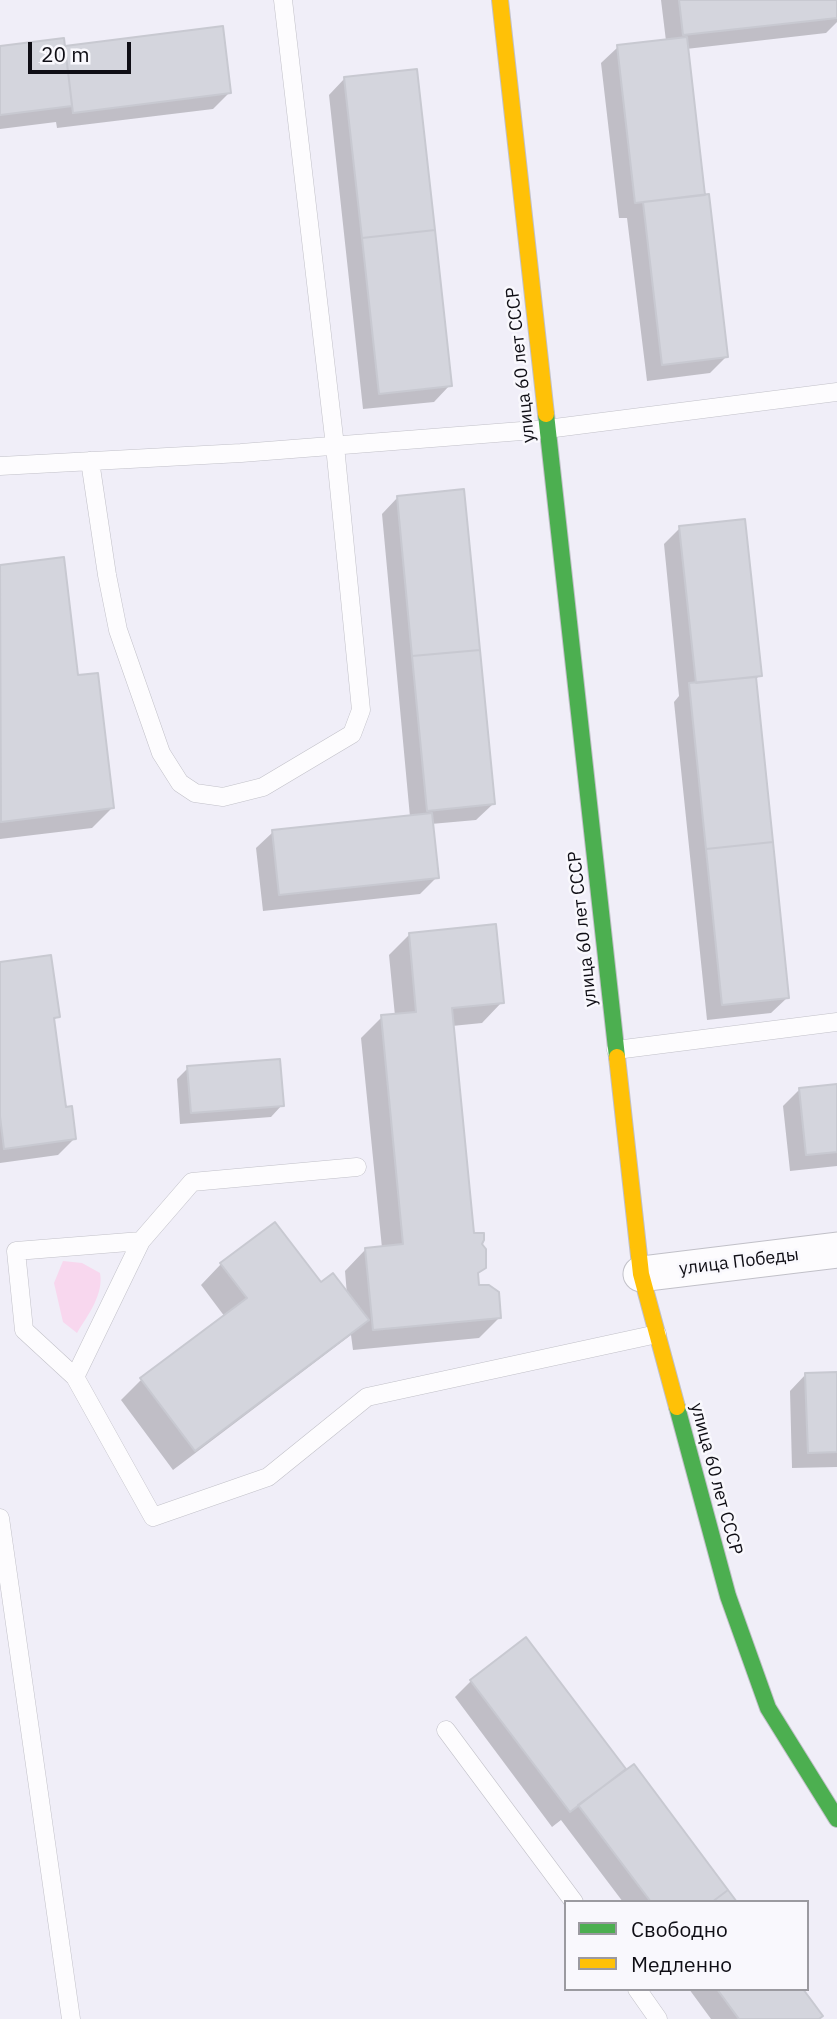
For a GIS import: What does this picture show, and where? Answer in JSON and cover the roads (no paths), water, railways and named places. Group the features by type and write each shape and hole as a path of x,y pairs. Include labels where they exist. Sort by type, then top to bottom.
{"street":[{"name":"улица 60 лет СССР","path":"500,0 641,1274 727,1596 768,1708 837,1819"},
{"name":"улица Победы","path":"641,1274 837,1250"}],"lane":[{"path":"90,461 118,630 161,753 180,783 195,793 223,797 263,786 352,734 361,710 335,446 283,0"},
{"path":"0,466 335,446 547,429 837,392"},
{"path":"616,1050 837,1022"},
{"path":"75,1377 141,1241 192,1181 358,1167"},
{"path":"141,1241 16,1251 24,1330 75,1377 153,1517 268,1477 367,1397 657,1334"},
{"path":"0,1518 71,2019"},
{"path":"446,1730 573,1900"},
{"path":"638,1991 658,2019"}]}
